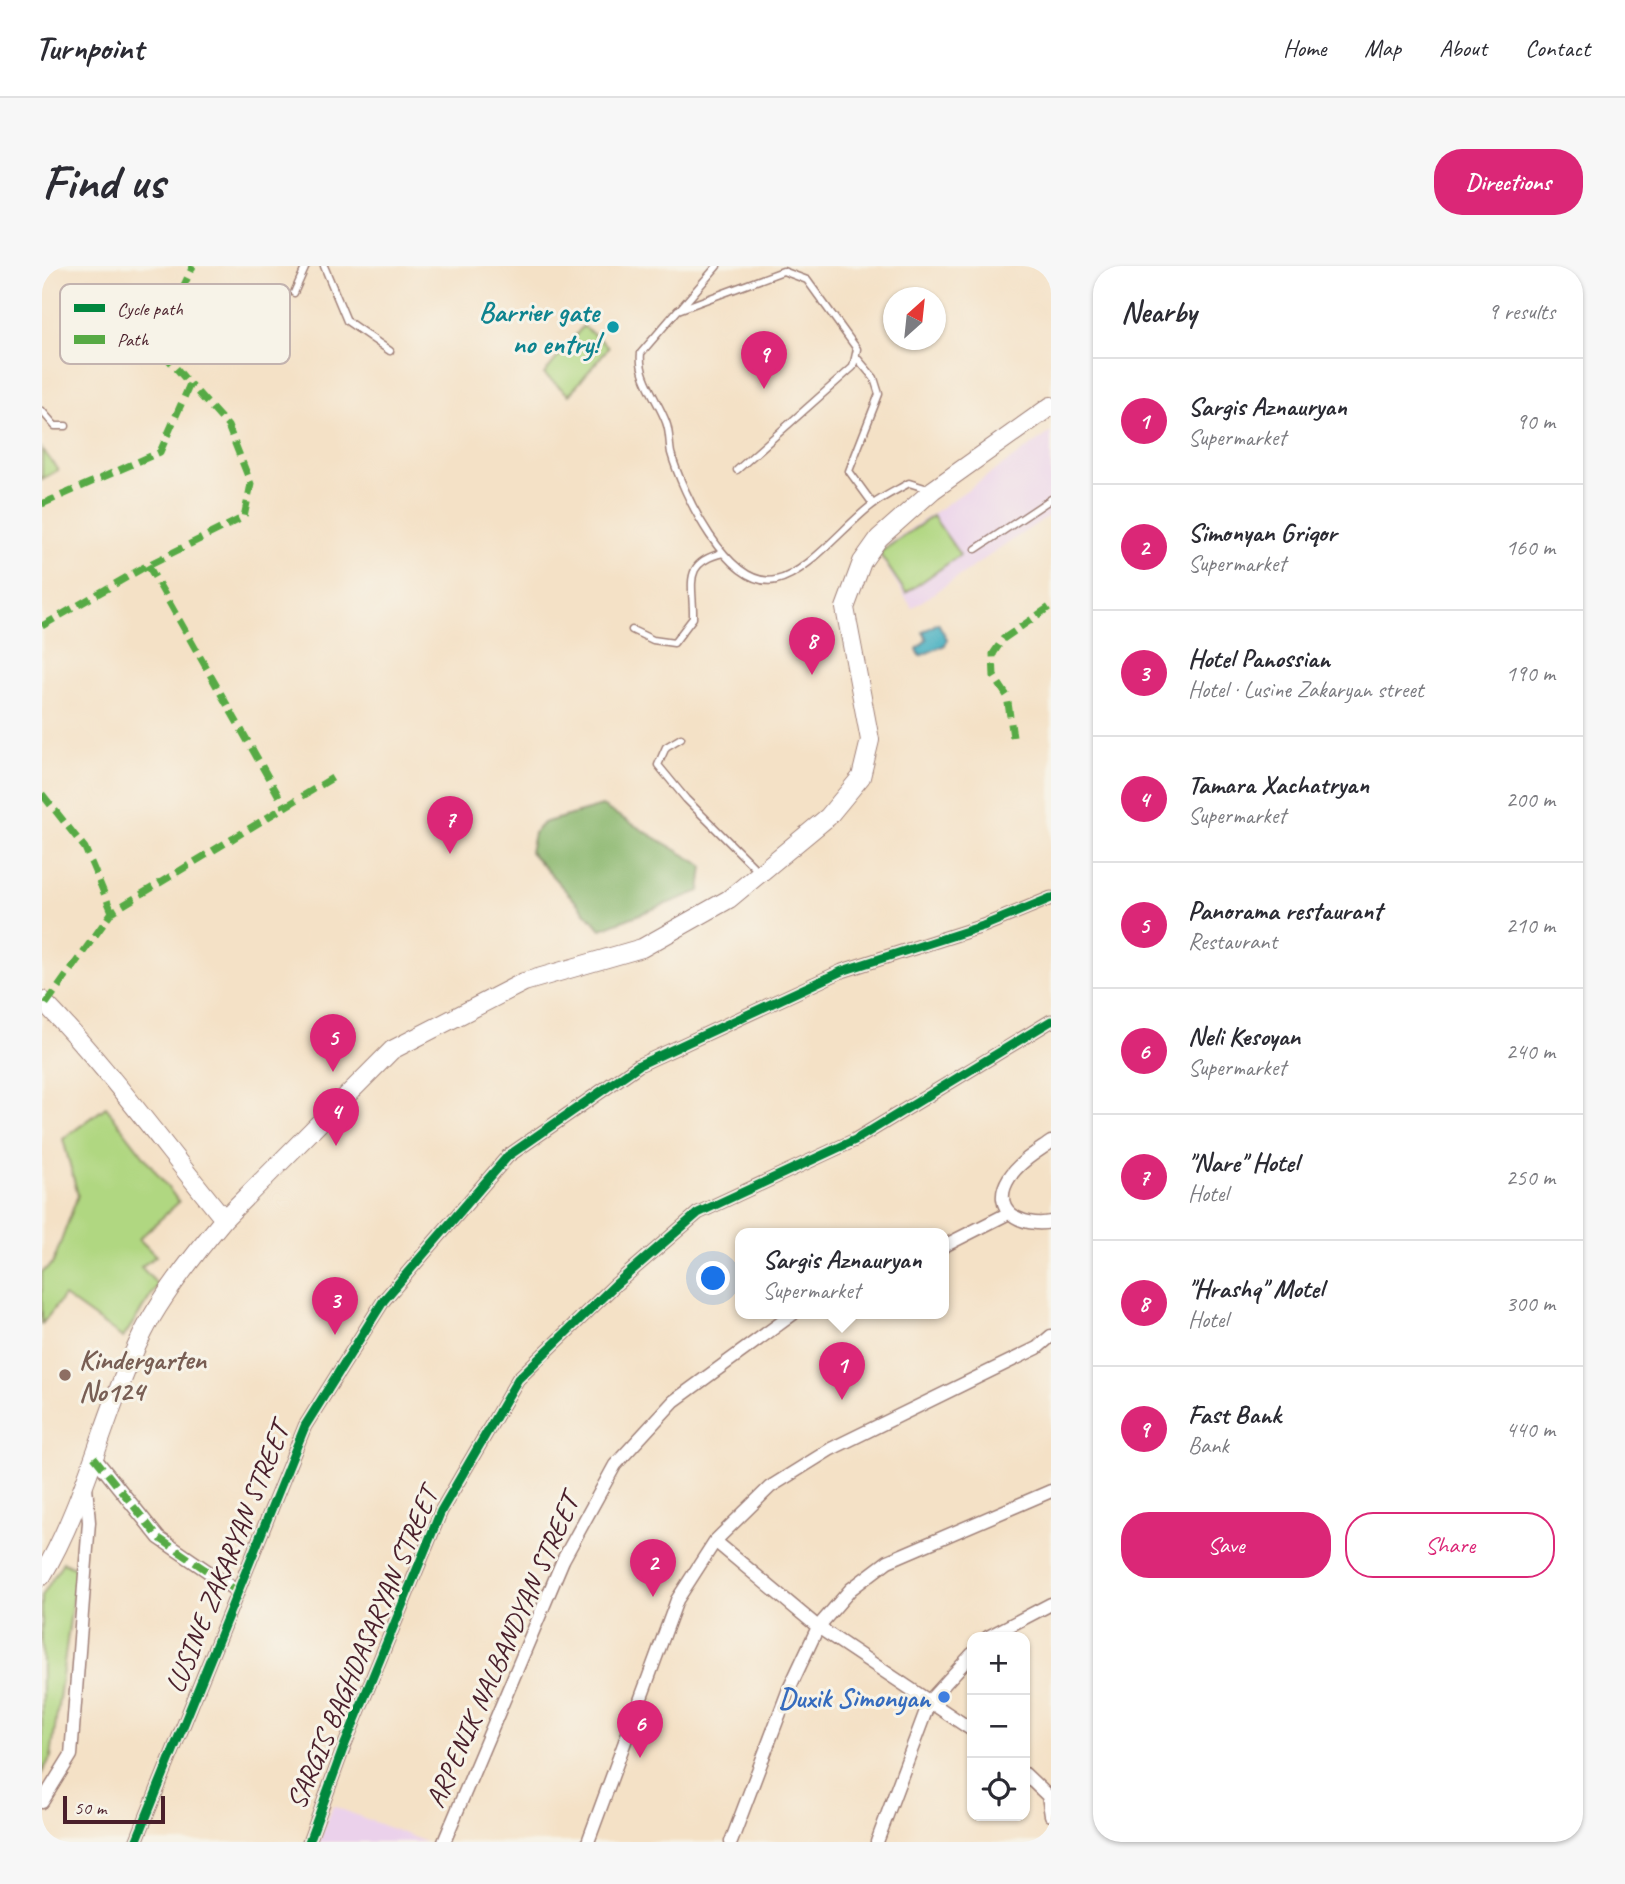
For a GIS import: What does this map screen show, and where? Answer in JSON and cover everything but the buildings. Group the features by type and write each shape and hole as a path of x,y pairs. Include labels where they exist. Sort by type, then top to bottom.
{"main road":[{"path":"42,1576 86,1483 144,1332 204,1242 224,1219 392,1050 524,982 642,948 730,899 828,817 861,778 870,740 850,651 845,608 848,592 870,548 933,490 1051,406"},
{"path":"42,1000 126,1093 151,1130 224,1219"}],"street":[{"name":"LUSINE ZAKARYAN STREET","path":"136,1842 305,1426 384,1300 508,1156 650,1059 842,971 983,926 1051,898"},
{"name":"SARGIS BAGHDASARYAN STREET","path":"309,1842 441,1511 518,1379 615,1284 698,1213 855,1140 1051,1021"},
{"path":"1051,1142 1019,1166 1009,1178 1003,1194 1003,1203 1009,1213 1026,1223 1051,1222"},
{"path":"949,1243 1009,1213"},
{"name":"ARPENIK NALBANDYAN STREET","path":"444,1842 564,1560 615,1465 674,1401 786,1319"},
{"path":"588,1842 677,1600 715,1541 770,1487 821,1455 923,1402 1037,1348 1051,1336"},
{"path":"94,1457 159,1538 238,1592"},
{"path":"42,1801 71,1755 89,1522 86,1483"},
{"path":"731,1842 789,1689 818,1627 860,1581 888,1561 1051,1491"},
{"path":"715,1541 818,1627 967,1726"},
{"path":"998,1632 1051,1604"},
{"path":"877,1842 930,1700 967,1659"},
{"path":"1030,1779 1048,1796 1051,1815"},
{"path":"1050,1842 1051,1837"}],"lane":[{"path":"294,293 306,266"},
{"path":"324,266 347,321 390,351"},
{"path":"717,266 641,353 640,362 667,424 671,453 689,498 723,553 748,574 763,582 780,580 801,567 873,504 909,483 933,490"},
{"path":"678,310 783,271 798,274 807,280 857,349 853,367 737,470"},
{"path":"857,358 874,378 879,394 852,457 849,471 873,504"},
{"path":"42,411 55,426 66,426"},
{"path":"976,549 1051,499"},
{"path":"632,630 653,640 674,643 693,618 691,582 697,564 708,556 723,553"},
{"path":"681,738 666,747 658,765 686,799 760,874"}],"shaded area":[{"path":"1051,432 1051,514 912,608 877,552"},
{"path":"333,1806 426,1842 319,1842"}],"green space":[{"path":"583,326 609,347 569,395 544,374"},
{"path":"42,449 58,470 42,479"},
{"path":"933,516 960,555 906,593 879,553"},
{"path":"602,806 703,866 700,891 601,929 530,852 534,833 543,823"},
{"path":"106,1107 179,1202 139,1239 156,1256 141,1267 158,1285 123,1338 64,1296 42,1324 42,1272 53,1263 78,1195 63,1139"},
{"path":"63,1562 77,1568 51,1757 42,1773 42,1596"}],"water":[{"path":"938,623 947,639 945,645 920,656 917,649 927,639 923,632"}],"marked path":[{"path":"185,284 193,266"},
{"path":"42,504 160,452 190,384 173,364"},
{"path":"42,626 148,565 244,517 251,484 228,426 190,384"},
{"path":"148,565 285,807"},
{"path":"1013,737 1007,696 994,676 993,654 1003,639 1051,606"},
{"path":"46,1004 112,912 334,777"},
{"path":"42,794 85,848 112,912"},
{"path":"94,1457 159,1538 238,1592"}],"cycle path":[{"path":"136,1842 305,1426 384,1300 508,1156 639,1065 842,971 983,926 1051,898"},
{"path":"309,1842 343,1749 441,1511 518,1379 615,1285 698,1213 855,1140 1051,1021"}],"place":[{"name":"Barrier gate no entry!","path":"613,327"},
{"name":"Fast Bank","path":"764,389"},
{"name":"\"Hrashq\" Motel","path":"812,675"},
{"name":"\"Nare\" Hotel","path":"450,854"},
{"name":"Panorama restaurant","path":"333,1072"},
{"name":"Tamara Xachatryan","path":"336,1146"},
{"name":"Hotel Panossian","path":"335,1335"},
{"name":"Kindergarten No124","path":"65,1375"},
{"name":"Sargis Aznauryan","path":"842,1400"},
{"name":"Simonyan Griqor","path":"653,1597"},
{"name":"Duxik Simonyan","path":"944,1697"},
{"name":"Neli Kesoyan","path":"640,1758"}]}
